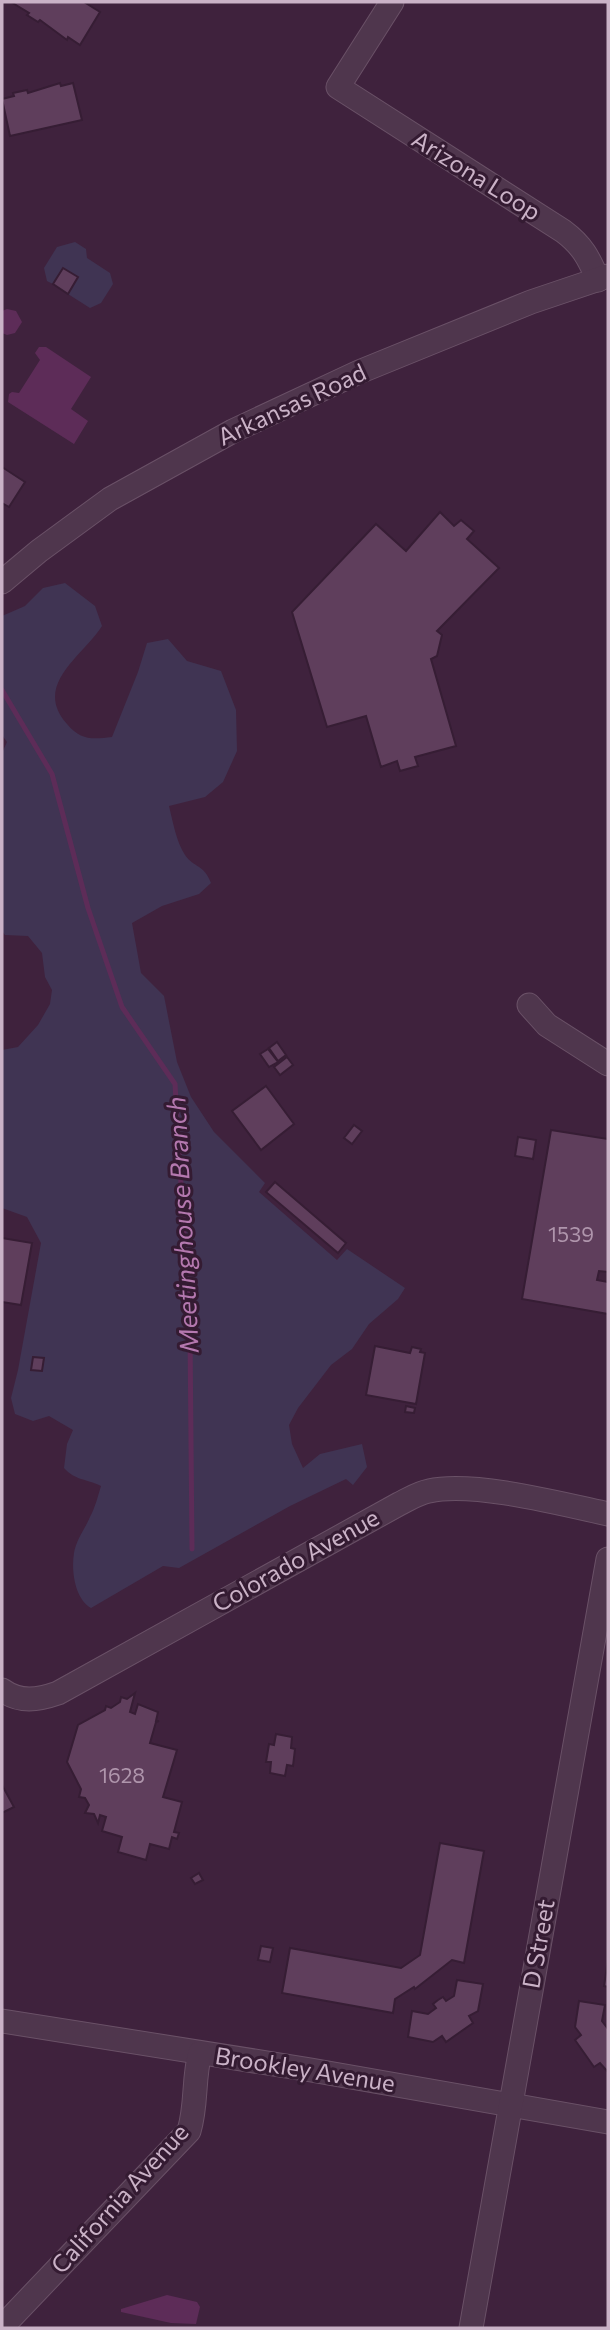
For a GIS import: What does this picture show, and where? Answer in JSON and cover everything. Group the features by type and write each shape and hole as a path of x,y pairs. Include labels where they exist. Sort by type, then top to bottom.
{"street":[{"name":"Arizona Loop","path":"392,2 338,87 563,231 579,243 603,278"},
{"name":"Arkansas Road","path":"2,582 38,551 110,499 233,431 359,372 531,302 603,278"},
{"path":"529,1004 547,1024 608,1064"},
{"name":"Colorado Avenue","path":"2,1690 23,1700 58,1693 408,1499 429,1491 469,1489 608,1514"},
{"name":"D Street","path":"471,2328 608,1559"},
{"name":"Brookley Avenue","path":"2,2021 608,2122"},
{"name":"California Avenue","path":"2,2327 189,2131 194,2112 195,2073 200,2053"}],"shaded area":[{"path":"75,242 86,249 87,258 110,273 113,284 101,303 90,308 68,294 78,277 63,268 53,284 47,281 44,268 57,247"},
{"path":"2,311 16,311 22,322 15,333 7,335 2,333"},
{"path":"39,347 46,347 91,377 71,409 88,421 74,444 8,402 9,394 19,393 40,360 35,353"},
{"path":"65,583 95,606 102,626 73,660 58,684 55,696 58,710 72,730 93,738 112,737 147,643 168,639 187,661 221,671 236,710 237,751 223,782 205,797 169,806 182,850 188,859 205,872 211,883 199,894 162,906 132,923 141,973 164,996 177,1062 191,1097 214,1132 265,1183 259,1192 337,1260 347,1249 405,1288 398,1299 369,1324 352,1349 331,1365 298,1408 289,1425 292,1444 303,1468 320,1454 362,1444 367,1467 353,1485 346,1479 290,1506 179,1568 163,1566 91,1608 78,1591 73,1560 101,1486 77,1477 64,1468 67,1444 73,1430 49,1416 33,1421 15,1414 11,1398 41,1243 27,1217 2,1208 2,1050 18,1047 38,1025 50,1004 52,990 45,977 42,953 28,936 5,935 2,931 2,753 7,742 2,735 2,616 25,606 43,588"},
{"path":"167,2295 197,2302 200,2307 196,2324 171,2323 121,2312 121,2309"}],"building":[{"path":"11,2 84,2 100,12 80,45 68,37 67,40 40,20 38,22"},
{"path":"60,83 61,86 73,83 82,120 10,136 2,99 14,96 13,93 27,90 28,93"},
{"path":"63,268 78,277 68,294 53,284"},
{"path":"2,467 25,482 9,507 2,503"},
{"path":"440,512 454,526 461,520 474,531 467,539 499,568 437,631 442,635 437,656 431,659 456,746 415,757 418,766 400,771 397,761 381,767 366,716 327,727 292,612 376,524 406,551"},
{"path":"277,1042 286,1055 278,1061 269,1048"},
{"path":"268,1049 278,1062 269,1067 260,1054"},
{"path":"287,1057 293,1065 280,1075 274,1067"},
{"path":"266,1086 294,1124 261,1150 232,1111"},
{"path":"354,1125 362,1131 352,1144 344,1138"},
{"path":"551,1130 608,1139 608,1272 599,1271 597,1280 608,1282 608,1314 522,1299"},
{"path":"518,1137 536,1140 533,1159 515,1156"},
{"path":"275,1182 346,1243 338,1253 266,1192"},
{"path":"2,1238 32,1243 21,1305 2,1302"},
{"path":"375,1346 410,1353 412,1347 425,1353 416,1404 366,1395"},
{"path":"33,1357 44,1358 42,1371 31,1370"},
{"path":"406,1406 415,1408 414,1413 405,1412"},
{"path":"135,1693 130,1712 135,1714 138,1704 158,1712 156,1721 159,1721 156,1722 150,1743 177,1750 163,1797 182,1802 174,1832 179,1833 177,1839 172,1837 169,1849 150,1844 146,1860 118,1852 122,1837 102,1831 106,1817 100,1815 98,1823 94,1814 85,1813 89,1805 85,1798 79,1797 81,1789 67,1762 78,1725 105,1710 106,1706 111,1708 120,1702 121,1697 127,1699"},
{"path":"276,1734 292,1737 291,1748 295,1749 293,1766 287,1765 285,1776 270,1773 271,1762 266,1762 269,1744 274,1745"},
{"path":"2,1785 14,1807 2,1813"},
{"path":"440,1843 484,1851 464,1963 452,1960 415,1989 414,1987 395,1999 393,2013 282,1993 290,1948 401,1968 420,1955"},
{"path":"199,1873 203,1880 195,1884 191,1878"},
{"path":"261,1946 273,1948 270,1962 258,1960"},
{"path":"608,1960 608,1987 604,1986"},
{"path":"457,1980 483,1984 478,2011 469,2016 473,2023 446,2042 442,2036 433,2042 408,2037 412,2011 428,2014 436,2008 433,2004 438,2000 443,1997 446,2001 454,1996"},
{"path":"579,2001 605,2005 602,2021 608,2029 608,2072 600,2063 594,2067 575,2040 581,2035 575,2027"}],"waterway":[{"name":"Meetinghouse Branch","path":"2,690 52,774 88,908 122,1007 175,1084 190,1333 192,1549"}]}
